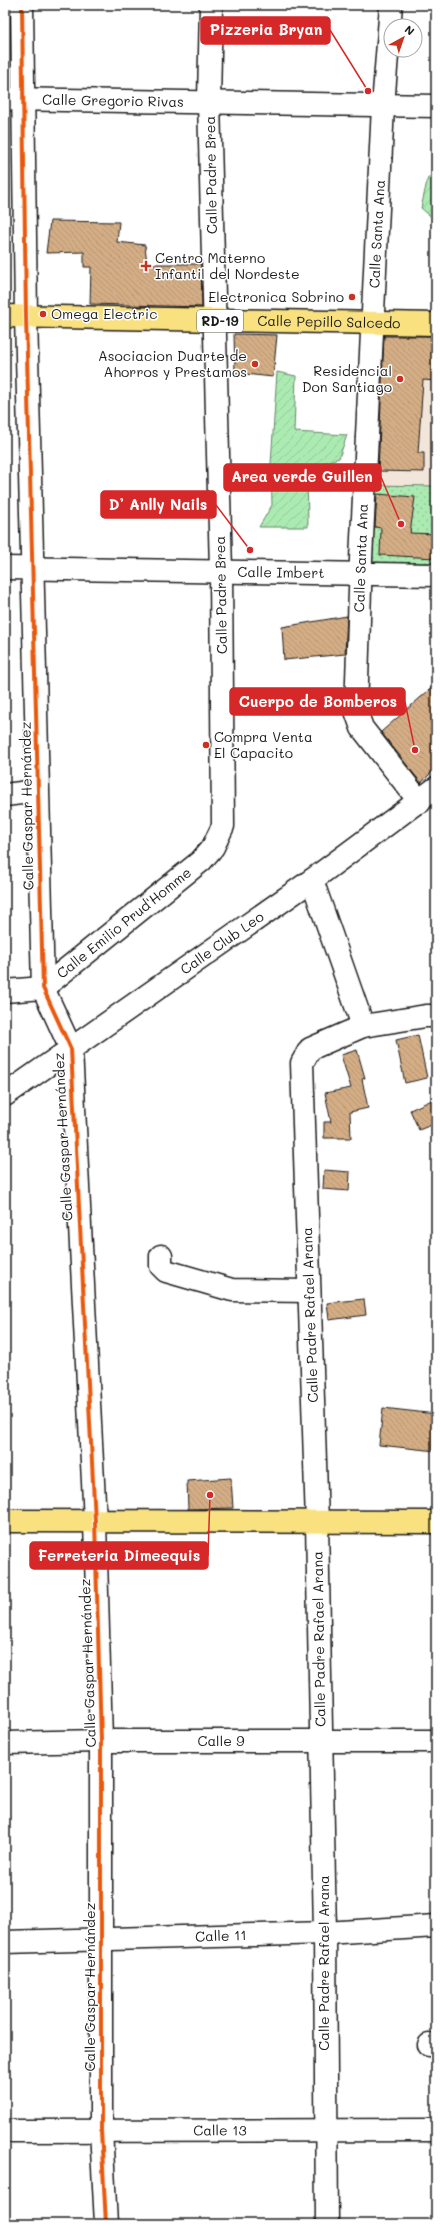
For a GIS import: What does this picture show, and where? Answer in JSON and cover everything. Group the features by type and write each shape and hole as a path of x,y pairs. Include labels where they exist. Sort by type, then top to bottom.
{"main road":[{"name":"Calle Pepillo Salcedo","path":"5,316 436,324"},
{"path":"5,1521 95,1520 317,1523 436,1522"}],"street":[{"name":"Calle Gaspar Hernández","path":"22,5 14,99 26,316 43,988 71,1049 95,1520 101,1741 101,2130 106,2224"},
{"name":"Calle Padre Brea","path":"211,5 209,101 221,571 223,826"},
{"name":"Calle Santa Ana","path":"391,5 383,106 360,573 356,711 358,719 368,736 428,795"},
{"name":"Calle Gregorio Rivas","path":"14,99 209,101 436,106"},
{"name":"Calle Imbert","path":"5,568 436,575"},
{"path":"5,795 37,791"},
{"name":"Calle Club Leo","path":"5,1095 312,880 428,795"},
{"name":"Calle Emilio Prud'Homme","path":"5,992 43,988 201,861 213,847 223,826"},
{"path":"312,880 363,1026 426,1016 436,1016"},
{"name":"Calle Padre Rafael Arana","path":"327,2224 325,2131 325,1933 317,1523 302,1063 310,1049 363,1026"},
{"path":"161,1256 161,1266 166,1270 232,1290 309,1291"},
{"name":"Calle 9","path":"5,1743 101,1741 436,1741"},
{"name":"Calle 11","path":"5,1942 101,1938 325,1933 436,1926"},
{"name":"Calle 13","path":"5,2131 436,2130"}],"shaded area":[{"path":"380,329 436,330 436,568 366,568"}],"green space":[{"path":"428,177 436,177 436,221 421,208"},
{"path":"277,372 296,376 294,432 347,435 339,458 307,468 308,527 259,527 272,505 271,464"},
{"path":"370,485 436,486 436,563 362,563"}],"building":[{"name":"Centro Materno Infantil del Nordeste","path":"50,221 119,222 117,242 145,245 147,264 201,264 202,307 90,304 91,267 84,267 84,252 46,253"},
{"name":"Asociacion Duarte de Ahorros y Prestamos","path":"234,334 277,335 273,377 235,373"},
{"path":"384,336 436,336 436,381 423,380 418,453 424,453 424,472 378,471"},
{"path":"377,494 415,497 410,533 436,534 436,558 380,555 381,528 375,527"},
{"path":"347,616 345,654 284,660 282,627"},
{"path":"436,684 436,768 421,783 381,732"},
{"path":"418,1035 427,1078 405,1083 396,1040"},
{"path":"357,1050 365,1078 362,1079 368,1108 350,1112 351,1138 324,1138 324,1122 331,1122 325,1093 351,1088 341,1055"},
{"path":"432,1100 436,1108 436,1123 419,1130 410,1110"},
{"path":"324,1170 350,1172 349,1191 323,1189"},
{"path":"364,1299 366,1315 329,1320 327,1303"},
{"path":"383,1408 436,1414 436,1451 379,1445"},
{"path":"231,1478 233,1508 188,1509 187,1481"}],"cycle path":[{"path":"22,5 26,316 43,988 71,1049 95,1521 101,1741 101,2130 106,2224"}],"place":[{"name":"Pizzeria Bryan","path":"368,91"},
{"name":"Centro Materno Infantil del Nordeste","path":"146,266"},
{"name":"Electronica Sobrino","path":"352,297"},
{"name":"Omega Electric","path":"43,314"},
{"name":"Asociacion Duarte de Ahorros y Prestamos","path":"255,364"},
{"name":"Residencial Don Santiago","path":"400,379"},
{"name":"Area verde Guillen","path":"401,524"},
{"name":"D’ Anlly Nails","path":"250,550"},
{"name":"Compra Venta El Capacito","path":"206,745"},
{"name":"Cuerpo de Bomberos","path":"415,750"},
{"name":"Ferreteria Dimeequis","path":"210,1495"}]}
